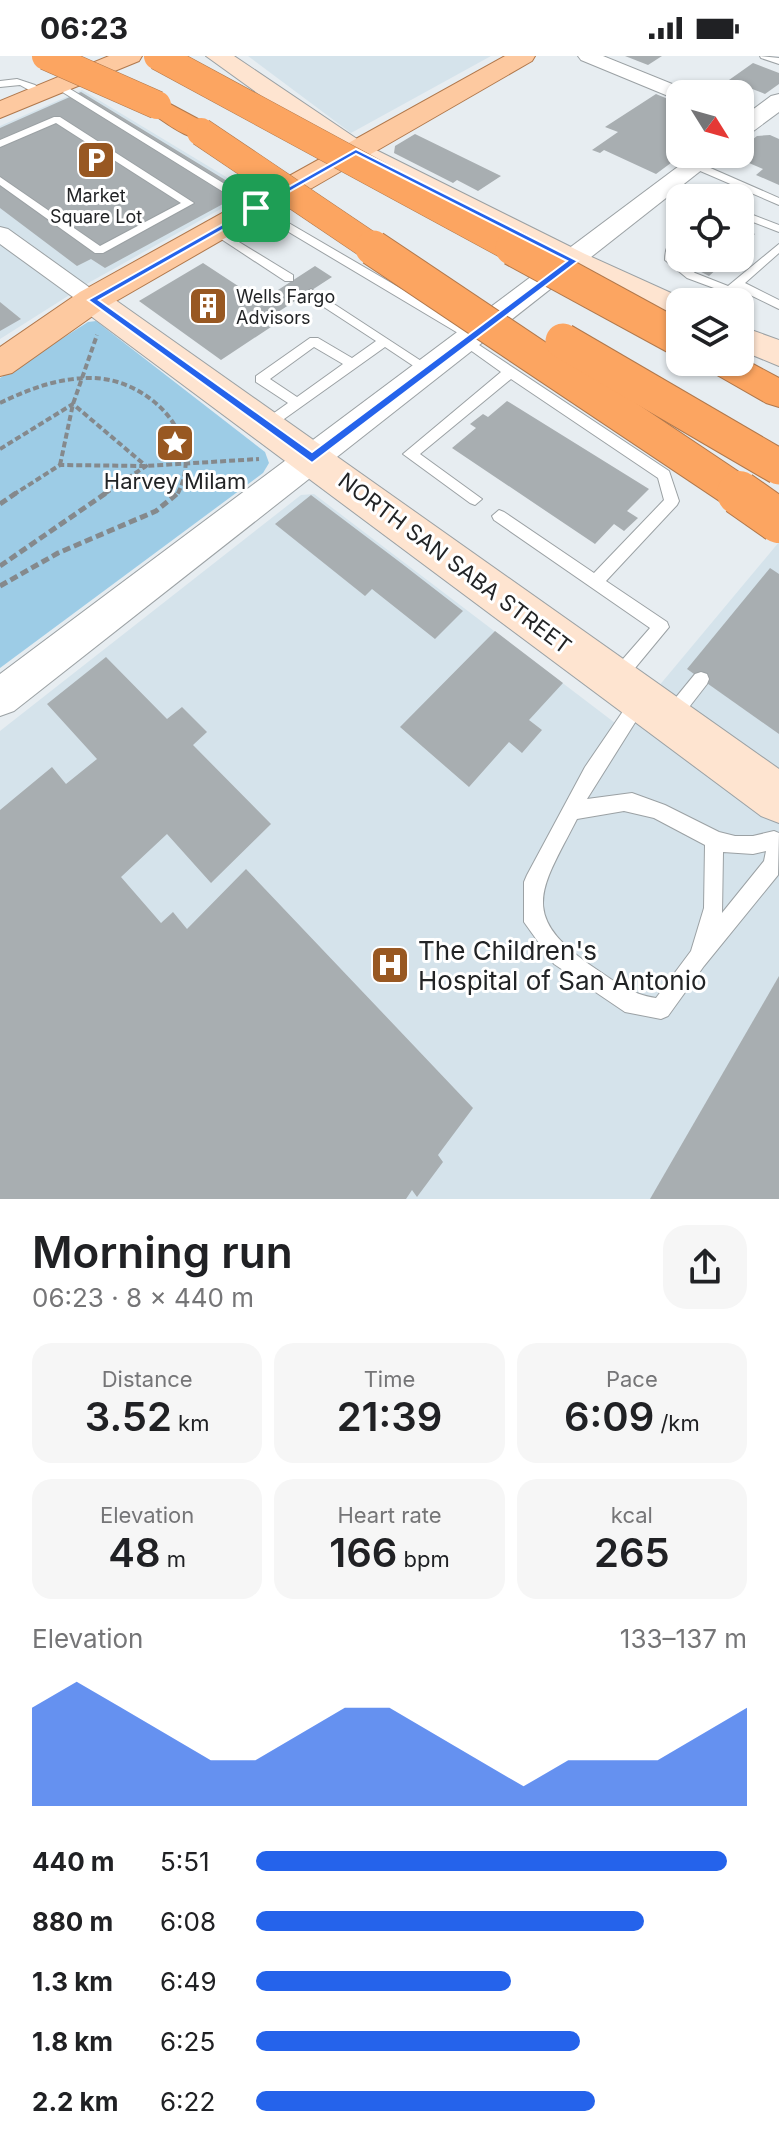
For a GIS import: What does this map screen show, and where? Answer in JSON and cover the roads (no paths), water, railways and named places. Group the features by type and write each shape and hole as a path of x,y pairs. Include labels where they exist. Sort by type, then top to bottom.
{"highway":[{"path":"46,56 157,105"},
{"path":"69,56 779,467"},
{"path":"158,56 666,331"},
{"path":"201,132 376,252 503,332 779,521"},
{"path":"747,376 779,394"}],"main road":[{"path":"0,110 130,56"},
{"path":"218,56 356,151 574,261 666,304"},
{"path":"0,364 95,314 216,231 523,56"},
{"name":"NORTH SAN SABA STREET","path":"95,314 267,442 312,458 641,700 777,823"},
{"path":"754,343 779,354"}],"street":[{"path":"587,56 666,88"},
{"path":"754,117 779,101"},
{"path":"0,698 692,168"},
{"path":"0,234 95,314"}],"lane":[{"path":"764,56 778,60"},
{"path":"0,84 8,81 29,83 50,89 150,143 469,339 509,373 664,475 672,501 595,582"},
{"path":"0,144 57,119 189,203 99,251 0,180"},
{"path":"119,158 150,143"},
{"path":"717,168 779,202"},
{"path":"754,219 779,229"},
{"path":"216,231 289,278"},
{"path":"733,287 779,247"},
{"path":"685,272 705,283 733,287 779,305"},
{"path":"311,293 429,370"},
{"path":"297,403 261,379 314,341 352,364"},
{"path":"267,442 297,403 385,341"},
{"path":"475,499 410,454 509,373"},
{"path":"499,516 661,627 641,700 591,773 534,882 534,922 561,957 632,1005 661,1009 771,868 776,856 777,823"},
{"path":"641,700 701,679"},
{"path":"571,811 639,803 723,845 755,846 777,823"},
{"path":"697,959 714,908 714,840"}],"place":[{"name":"Market Square Lot","path":"96,160"},
{"name":"Wells Fargo Advisors","path":"208,306"},
{"name":"Harvey Milam","path":"175,443"},
{"name":"The Children's Hospital of San Antonio","path":"390,965"}]}
